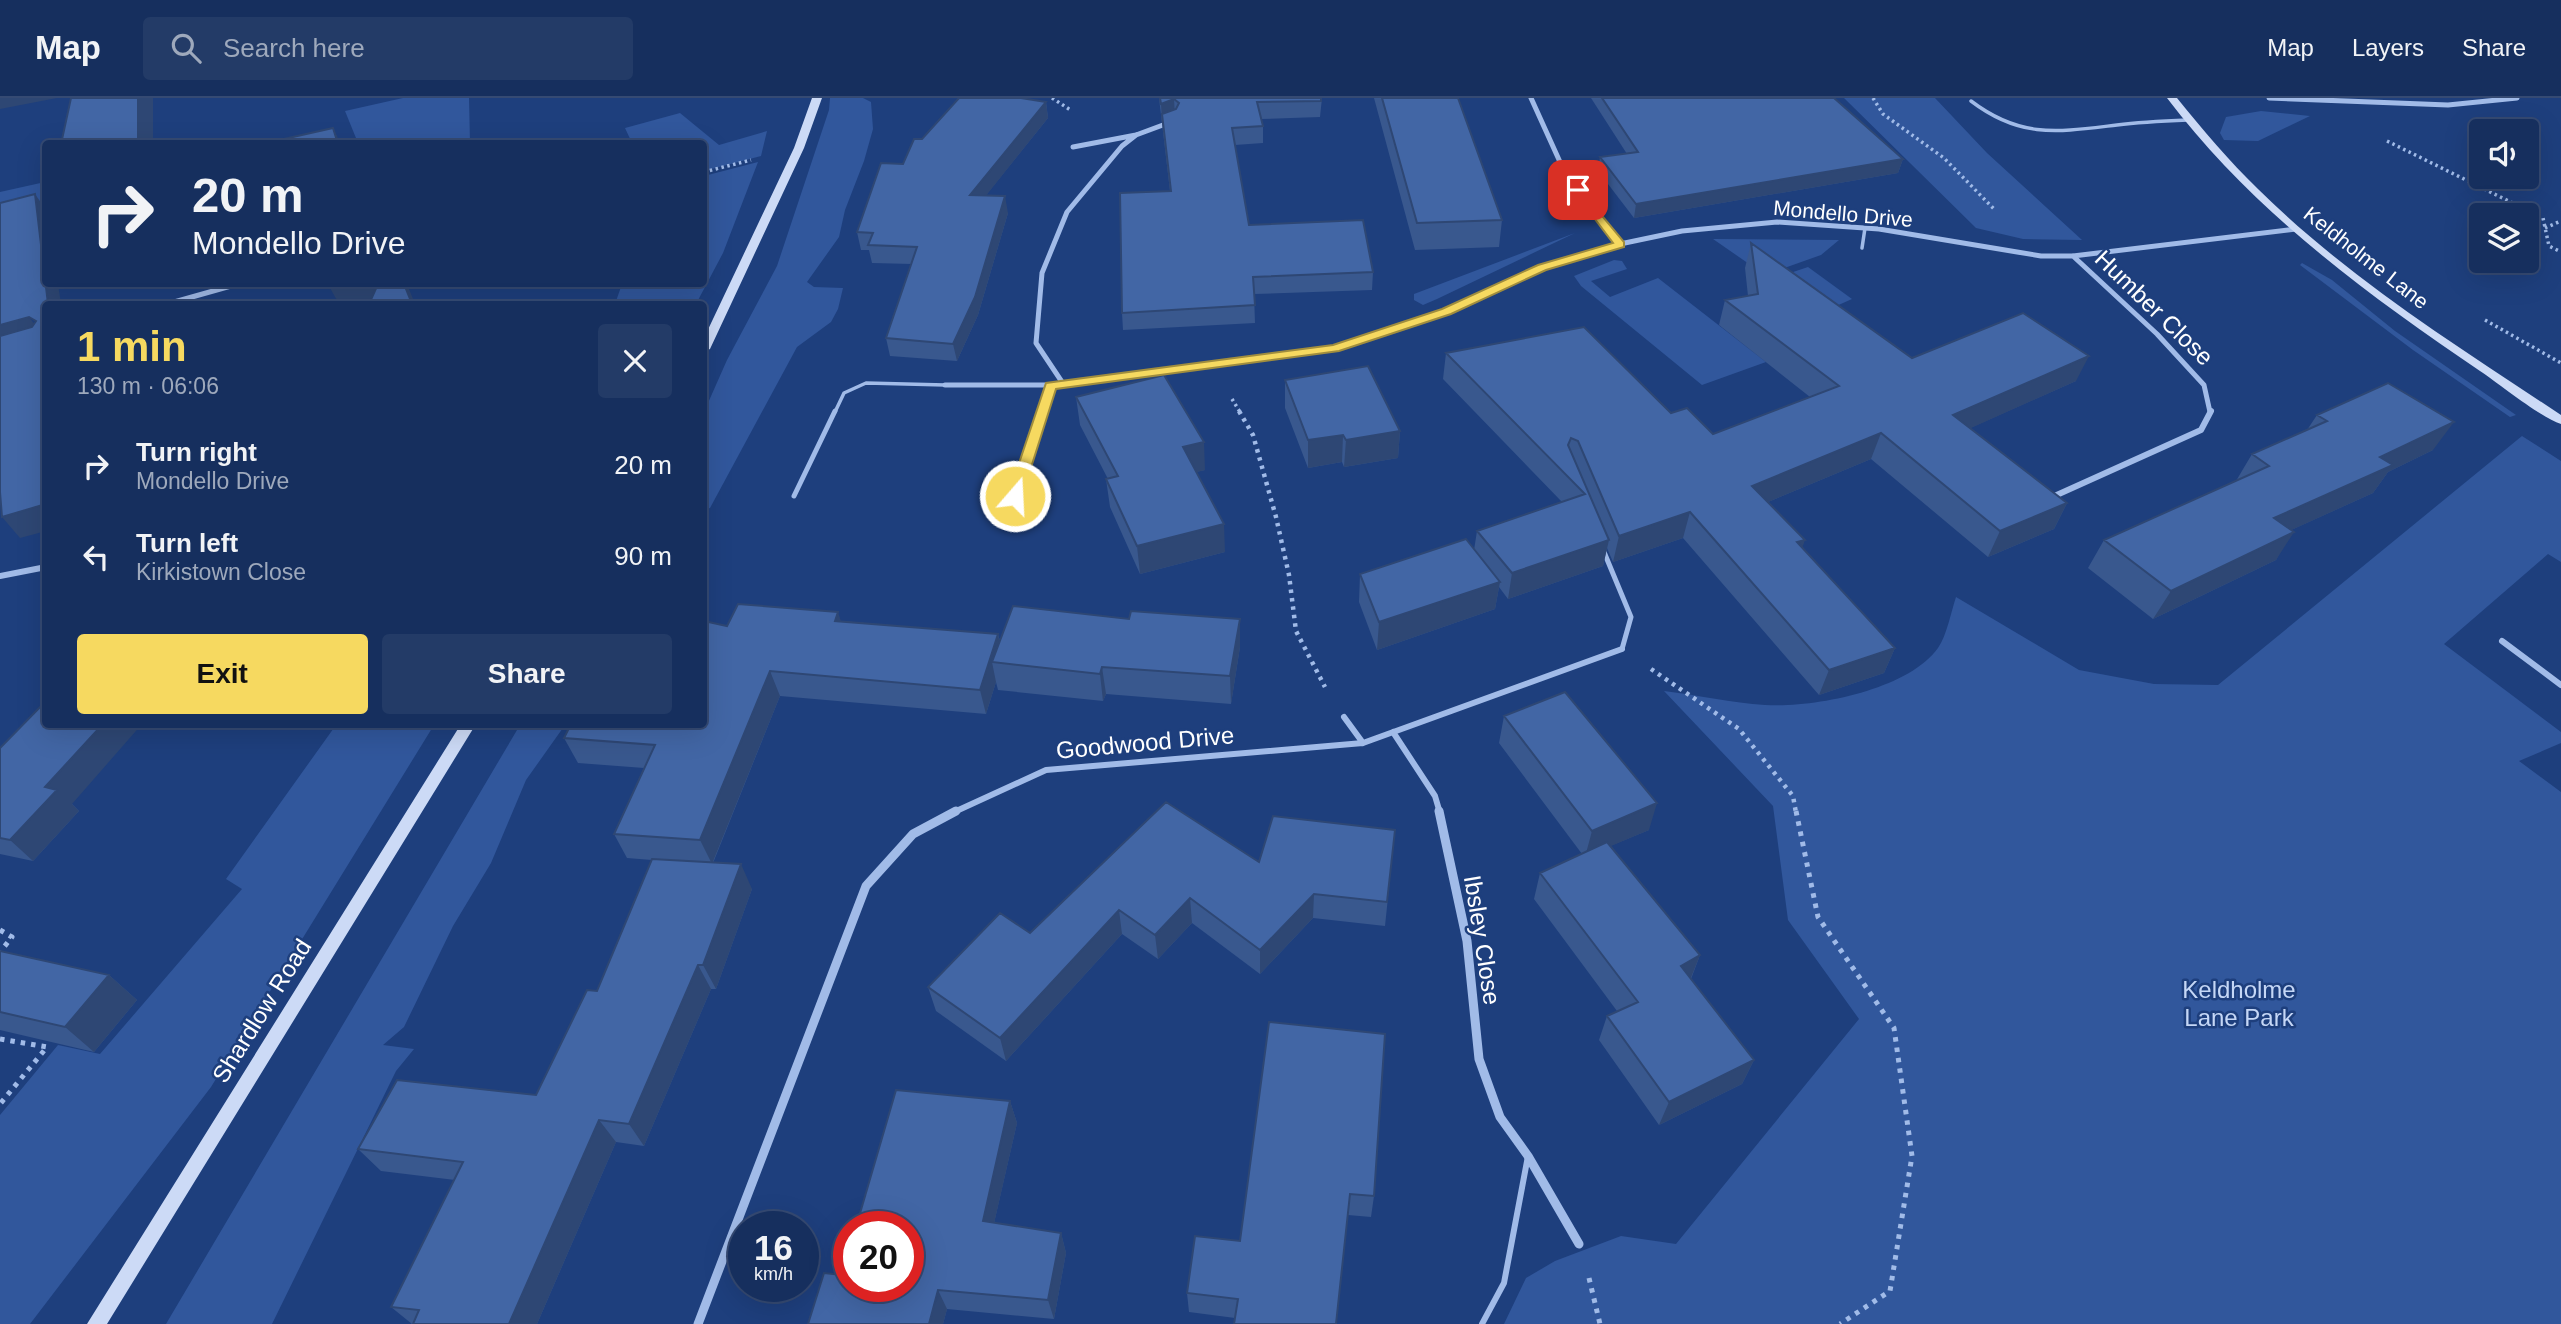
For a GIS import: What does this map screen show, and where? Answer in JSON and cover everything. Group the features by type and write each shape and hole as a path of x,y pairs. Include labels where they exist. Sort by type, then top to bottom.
{"street":[{"path":"707,343 799,149 817,98"},
{"path":"1531,98 1565,173 1620,244"},
{"name":"Keldholme Lane","path":"2172,98 2218,154 2296,229 2410,318 2561,420"},
{"path":"2269,98 2448,105 2516,98"},
{"path":"1073,147 1136,135 1175,121"},
{"path":"1064,385 1036,343 1042,273 1067,212 1122,146 1136,135"},
{"name":"Mondello Drive","path":"945,385 1064,385 1334,348 1446,312 1542,268 1620,244 1682,231 1777,222 1865,228 2041,256 2073,256 2296,229"},
{"name":"Humber Close","path":"2050,498 2201,430 2211,411 2204,384 2157,334 2073,256"},
{"path":"201,287 202,293"},
{"path":"177,301 226,287"},
{"path":"0,576 42,569"},
{"path":"2502,641 2561,685"},
{"name":"Goodwood Drive","path":"698,1324 866,886 914,834 982,797 1046,770 1363,743 1622,649"},
{"path":"1344,717 1363,743"},
{"name":"Shardlow Road","path":"96,1324 468,728"},
{"name":"Ibsley Close","path":"1393,732 1435,796 1468,942 1479,1059 1500,1117 1528,1156 1578,1244"}],"lane":[{"path":"1971,100 2004,125 2040,131 2070,132 2139,122 2188,120"},
{"path":"1862,248 1865,228"},
{"path":"794,496 844,393 866,383 945,385"},
{"path":"1007,521 1048,400 1050,385"},
{"path":"1600,543 1631,617 1622,649"},
{"path":"1482,1324 1504,1283 1528,1156"}],"path":[{"path":"1873,98 1883,114 1944,158 2041,256"},
{"path":"2375,135 2543,218 2549,246 2561,252"},
{"path":"2545,228 2561,221"},
{"path":"1206,366 1226,387 1253,435 1289,575 1296,631 1344,717"},
{"path":"1622,649 1739,730 1793,796 1818,917 1894,1028 1912,1156 1890,1291 1840,1324"},
{"path":"0,930 12,937 0,952"},
{"path":"0,1039 47,1047 0,1104"}],"green space":[{"path":"403,98 469,98 470,140 357,140 345,111"},
{"path":"830,98 863,98 871,102 873,129 845,210 839,237 807,282 814,287 843,288 838,309 831,322 797,347 710,508 707,509 707,405 727,360 777,266 829,110"},
{"path":"1844,98 1935,98 1987,153 2082,240 2023,239 1976,228"},
{"path":"2261,111 2310,116 2258,141 2224,140 2220,133 2226,117"},
{"path":"680,113 719,145 767,131 761,156 707,170 707,140 631,140 625,128"},
{"path":"758,162 723,253 707,283 707,175"},
{"path":"42,183 42,218 0,228 0,192"},
{"path":"1575,233 1423,305 1414,300 1414,294"},
{"path":"1713,239 1839,240 1821,255 1765,275"},
{"path":"1614,260 1622,261 1627,269 1591,281 1610,297 1658,278 1766,362 1702,385 1581,286 1574,276"},
{"path":"2302,263 2332,280 2395,331 2516,415 2510,417 2413,350 2300,265"},
{"path":"1808,267 1852,299 1816,315 1769,280"},
{"path":"621,287 705,287 698,301 616,301"},
{"name":"Keldholme Lane Park","path":"2522,436 2561,461 2561,562 2548,554 2444,644 2561,732 2561,743 2519,761 2561,792 2561,1324 1504,1324 1526,1278 1555,1261 1621,1236 1676,1244 1859,1019 1788,920 1773,806 1664,691 1765,705 1808,703 1859,693 1905,675 1924,663 1941,643 1956,597 2079,670 2154,684 2218,685"},
{"path":"334,728 432,728 211,1087 30,1324 0,1324 0,1115 58,1045 100,1054 242,889 226,879"},
{"path":"518,728 563,728 526,780 491,863 453,926 404,1027 383,1045 414,1049 396,1071 272,1324 166,1324"}],"building":[{"path":"71,98 138,98 138,140 62,140"},
{"path":"959,98 1021,98 1046,102 970,195 1005,196 975,297 953,344 886,338 917,247 868,245 873,233 857,232 881,163 903,164 914,139 922,139"},
{"path":"1160,98 1321,98 1321,101 1257,102 1263,126 1232,128 1249,225 1363,220 1373,272 1253,277 1255,305 1122,313 1120,193 1171,191 1162,114 1176,109 1179,103 1174,99 1161,104"},
{"path":"1382,98 1458,98 1502,220 1417,223"},
{"path":"1602,98 1834,98 1903,159 1636,204 1600,157 1638,152"},
{"path":"333,128 337,140 284,140"},
{"path":"35,194 42,253 42,287 46,287 48,301 42,301 42,505 2,517 0,336 32,327 36,321 29,317 0,325 0,203"},
{"path":"1751,243 1912,358 2023,313 2089,356 1953,415 2067,503 2000,531 1881,433 1752,486 1805,540 1797,542 1895,648 1829,670 1690,512 1619,536 1578,441 1571,438 1568,445 1609,540 1512,573 1477,531 1585,494 1446,353 1584,327 1671,413 1687,408 1713,434 1839,386 1725,300 1758,294"},
{"path":"377,287 405,287 411,301 370,301"},
{"path":"1368,366 1400,431 1346,440 1343,435 1308,440 1285,380"},
{"path":"1164,375 1204,442 1183,447 1224,524 1137,546 1106,479 1118,476 1076,397"},
{"path":"2388,383 2454,422 2380,457 2393,465 2274,518 2294,532 2171,591 2104,540 2269,466 2252,454 2327,421 2317,415"},
{"path":"1466,539 1500,582 1379,622 1360,574"},
{"path":"738,604 838,612 835,621 998,634 980,690 770,671 700,840 614,834 655,745 564,738 569,728 707,728 707,622 727,626"},
{"path":"1013,606 1129,619 1131,611 1240,619 1230,676 1102,667 1100,674 992,662"},
{"path":"1565,692 1657,803 1592,831 1504,716"},
{"path":"42,705 42,728 99,728 45,787 57,790 10,840 0,838 0,748"},
{"path":"1166,802 1259,862 1273,816 1395,830 1387,902 1314,894 1260,950 1190,898 1155,935 1119,910 1000,1038 928,987 1000,913 1030,933"},
{"path":"1607,842 1700,955 1681,966 1754,1060 1669,1102 1607,1016 1638,1002 1540,873"},
{"path":"652,859 741,864 703,965 698,965 629,1124 599,1120 509,1324 413,1324 419,1310 391,1307 463,1162 358,1149 397,1080 536,1095 587,990 597,991"},
{"path":"0,951 109,975 65,1027 0,1012"},
{"path":"1269,1022 1385,1034 1374,1196 1350,1194 1336,1324 1234,1324 1238,1299 1187,1293 1195,1236 1240,1241"},
{"path":"896,1090 1010,1101 983,1221 1061,1233 1048,1300 938,1290 929,1324 808,1324 815,1302 819,1302 819,1289 824,1273 833,1274 833,1302 924,1302 924,1211 861,1211"}],"route":[{"path":"1015,496 1048,400 1050,385 1334,348 1446,312 1542,268 1620,244 1578,190"}]}
